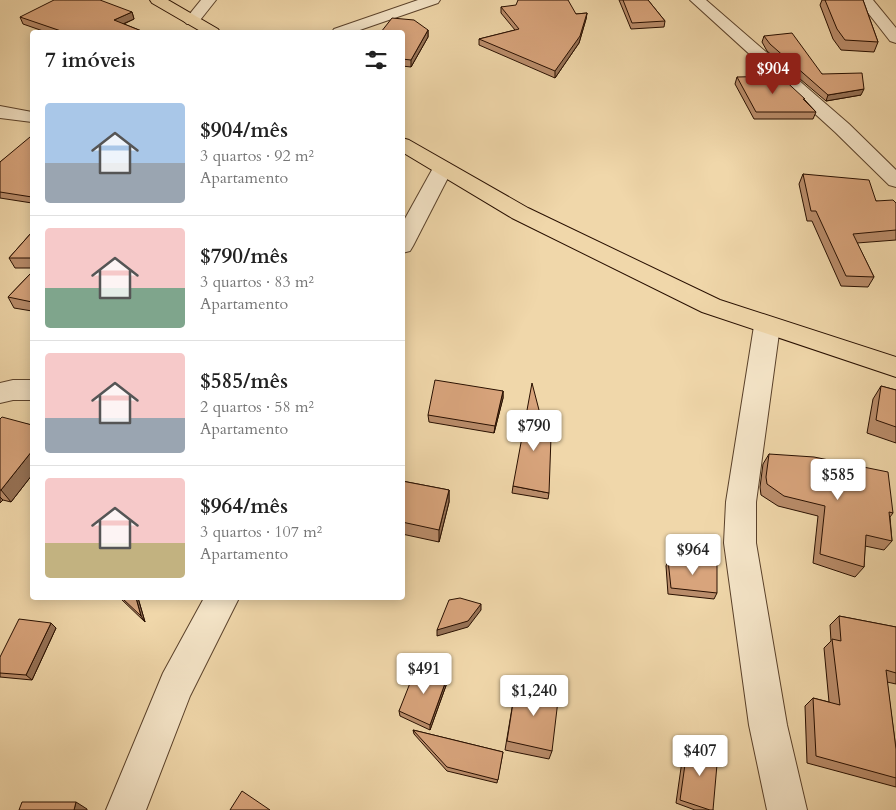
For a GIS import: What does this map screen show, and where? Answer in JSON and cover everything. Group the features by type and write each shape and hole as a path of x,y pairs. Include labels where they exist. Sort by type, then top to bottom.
{"main road":[{"path":"157,0 208,30"},
{"path":"405,146 520,213 710,306 896,367"}],"street":[{"path":"192,21 209,0"},
{"path":"346,30 433,0"},
{"path":"697,0 842,128 896,182"},
{"path":"865,0 896,38"},
{"path":"0,112 30,117"},
{"path":"405,234 410,214 442,168"},
{"path":"767,326 741,502 740,543 768,725 787,810"},
{"path":"0,393 13,390 30,390"},
{"path":"126,810 176,686 221,600"}],"building":[{"path":"54,0 100,0 132,12 114,20 139,30 58,30 20,17"},
{"path":"518,0 568,0 576,14 587,13 580,36 555,71 479,39 519,29 501,7 516,5"},
{"path":"623,0 648,0 665,21 632,23"},
{"path":"825,0 863,0 878,42 845,40 837,29"},
{"path":"392,18 414,20 428,30 411,60 405,59 405,30 383,30"},
{"path":"792,33 822,74 862,73 864,89 828,95 770,44 764,36"},
{"path":"780,76 816,112 756,112 737,77"},
{"path":"30,137 30,197 0,192 0,162"},
{"path":"803,174 869,180 876,201 893,200 896,203 896,230 853,234 874,277 846,276 816,211 811,211"},
{"path":"30,234 30,258 9,258"},
{"path":"30,274 30,302 8,297"},
{"path":"435,380 503,391 495,426 428,415"},
{"path":"532,383 546,437 551,437 549,493 513,486"},
{"path":"881,386 896,390 896,427 876,420"},
{"path":"2,417 30,424 30,454 1,490 0,490 0,419"},
{"path":"769,454 814,457 888,472 893,513 889,512 892,541 866,535 864,567 820,554 825,506 784,496 767,484"},
{"path":"405,482 449,490 439,530 405,523"},
{"path":"668,560 717,565 717,593 671,588"},
{"path":"460,598 481,604 468,621 437,630 449,600"},
{"path":"124,600 137,600 141,616"},
{"path":"839,616 896,627 896,673 886,670 896,749 896,778 816,756 813,698 840,705 832,639 841,641"},
{"path":"19,619 51,623 26,675 0,673 0,657"},
{"path":"423,666 448,675 430,725 399,711 414,673 419,675"},
{"path":"516,684 559,692 552,751 507,741"},
{"path":"413,730 503,752 498,780 447,767"},
{"path":"688,743 718,753 713,810 680,800"},
{"path":"242,791 270,810 230,810"},
{"path":"22,802 76,802 74,810 19,810"}]}
